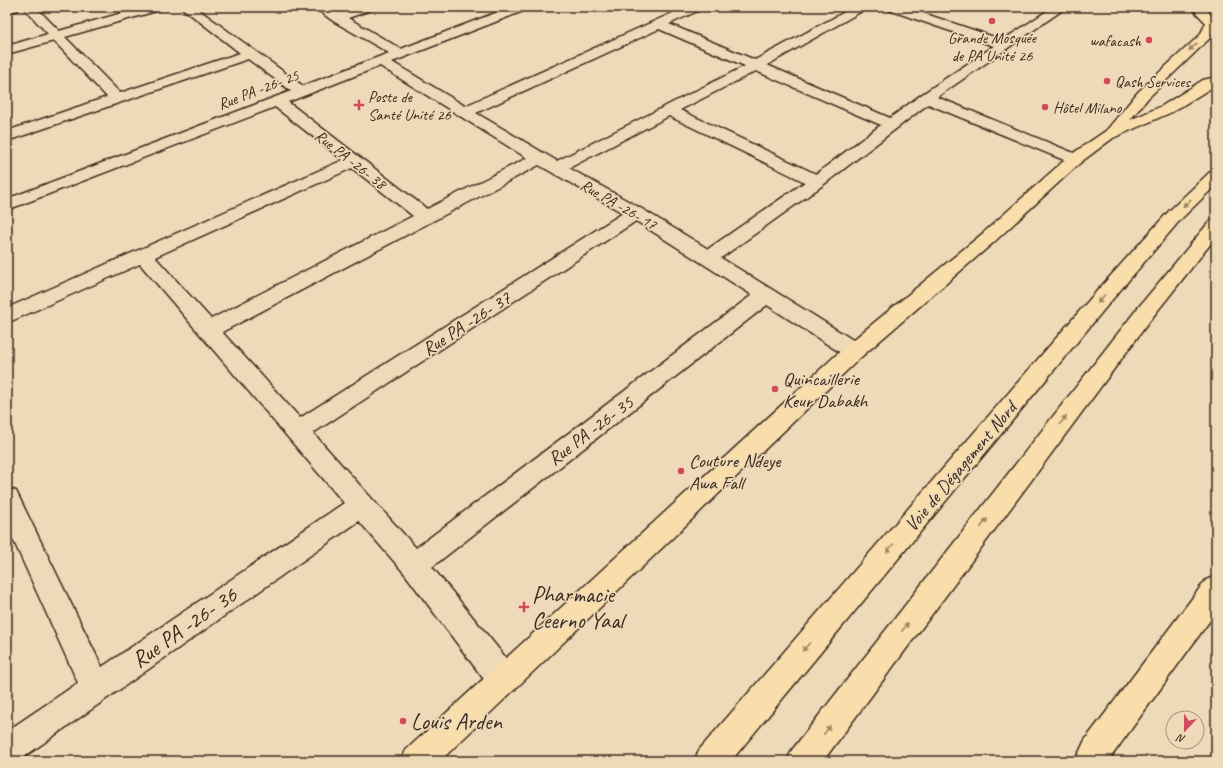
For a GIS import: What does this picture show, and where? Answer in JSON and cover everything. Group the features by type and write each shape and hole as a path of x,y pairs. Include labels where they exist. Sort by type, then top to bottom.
{"main road":[{"path":"1108,135 1143,95 1205,37 1212,23 1197,7"},
{"path":"417,761 854,351 988,238 1075,159 1108,135 1168,108 1208,83 1216,81"},
{"name":"Voie de Dégagement Nord","path":"710,761 1104,296 1175,214 1216,176"},
{"path":"803,761 1144,314 1216,225"},
{"path":"1091,761 1096,751 1216,589"}],"street":[{"path":"7,9 14,7"},
{"path":"29,7 117,99"},
{"path":"7,50 156,7"},
{"path":"187,7 301,92"},
{"path":"320,7 400,54"},
{"path":"337,18 368,7"},
{"name":"Rue PA -26- 25","path":"7,204 522,7"},
{"path":"672,7 691,10"},
{"path":"556,168 755,66 863,7"},
{"path":"893,7 1003,45"},
{"path":"1209,7 1216,9"},
{"path":"708,258 817,181 926,98 1054,8"},
{"path":"465,112 691,10"},
{"path":"659,24 892,124"},
{"path":"7,136 250,54"},
{"name":"Rue PA -26- 17","path":"381,61 539,158 636,213 767,294 854,351"},
{"path":"926,98 1075,159"},
{"name":"Rue PA -26- 38","path":"277,101 426,217"},
{"path":"668,110 817,181"},
{"path":"208,330 539,158"},
{"path":"7,316 354,161"},
{"name":"Rue PA -26- 37","path":"297,432 636,213"},
{"path":"143,255 414,565 503,679"},
{"name":"Rue PA -26- 35","path":"414,565 767,294"},
{"path":"7,499 13,531 96,688"},
{"name":"Rue PA -26- 36","path":"7,750 361,505"}],"place":[{"name":"Grande Mosquée de PA Unité 26","path":"992,21"},
{"name":"wafacash","path":"1149,40"},
{"name":"Qash Services","path":"1107,81"},
{"name":"Poste de Santé Unité 26","path":"359,105"},
{"name":"Hôtel Milano","path":"1045,107"},
{"name":"Quincaillerie Keur Dabakh","path":"775,389"},
{"name":"Couture Ndeye Awa Fall","path":"681,471"},
{"name":"Pharmacie Ceerno Yaal","path":"524,607"},
{"name":"Louis Arden","path":"403,721"}]}
